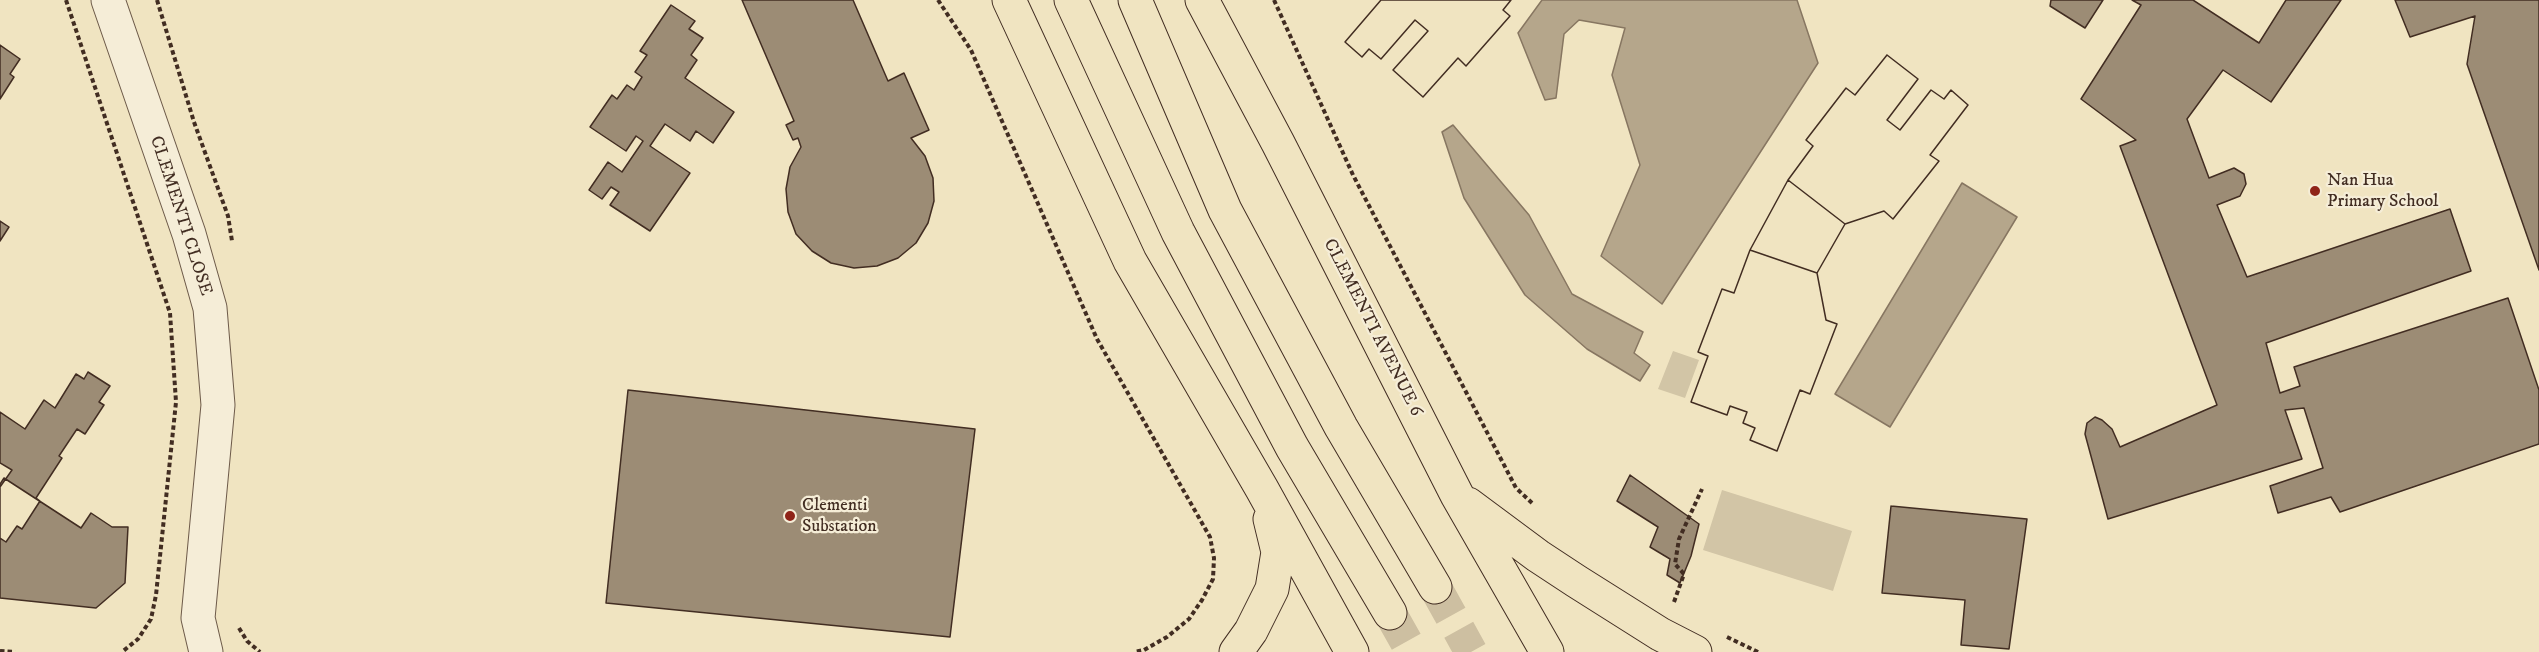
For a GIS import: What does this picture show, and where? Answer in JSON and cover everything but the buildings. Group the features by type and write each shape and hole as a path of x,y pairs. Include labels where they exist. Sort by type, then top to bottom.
{"main road":[{"path":"1009,0 1130,261 1262,489 1352,652"},
{"path":"1071,0 1178,232 1292,447 1390,613"},
{"path":"1135,0 1225,210 1341,428 1435,587"},
{"name":"CLEMENTI AVENUE 6","path":"1202,0 1278,143 1457,495 1547,652"},
{"path":"1236,652 1251,632 1272,589 1278,552 1262,489"},
{"path":"1457,495 1538,556 1660,634 1708,642"}],"street":[{"name":"CLEMENTI CLOSE","path":"108,0 189,234 210,308 218,405 198,618 183,652"},
{"name":"CLEMENTI CLOSE","path":"198,618 206,652"}],"path":[{"path":"66,0 170,313 176,402 156,595 151,619 138,639 122,652"},
{"path":"938,0 971,50 1097,339 1210,537 1214,558 1213,579 1203,600 1189,619 1167,638 1144,650 1134,652"},
{"path":"1274,0 1353,174 1505,467 1516,488 1541,511"},
{"path":"1672,609 1684,574 1675,564 1679,539 1702,489"},
{"path":"1708,642 1758,652"},
{"path":"0,651 15,652"}],"shaded area":[{"path":"1542,0 1797,0 1818,63 1662,304 1601,256 1640,165 1612,75 1625,28 1579,20 1564,34 1556,98 1545,100 1518,33"},
{"path":"1453,125 1529,215 1572,294 1643,332 1634,353 1650,365 1640,381 1587,349 1525,295 1464,198 1442,132"},
{"path":"1962,183 2017,217 1890,427 1835,394"},
{"path":"1673,351 1699,360 1685,398 1658,389"},
{"path":"1722,490 1852,531 1833,591 1703,550"}],"tunnel":[{"path":"1435,587 1471,652"},
{"path":"1390,613 1412,652"}],"place":[{"name":"Nan Hua Primary School","path":"2315,191"},
{"name":"Clementi Substation","path":"790,516"}]}
